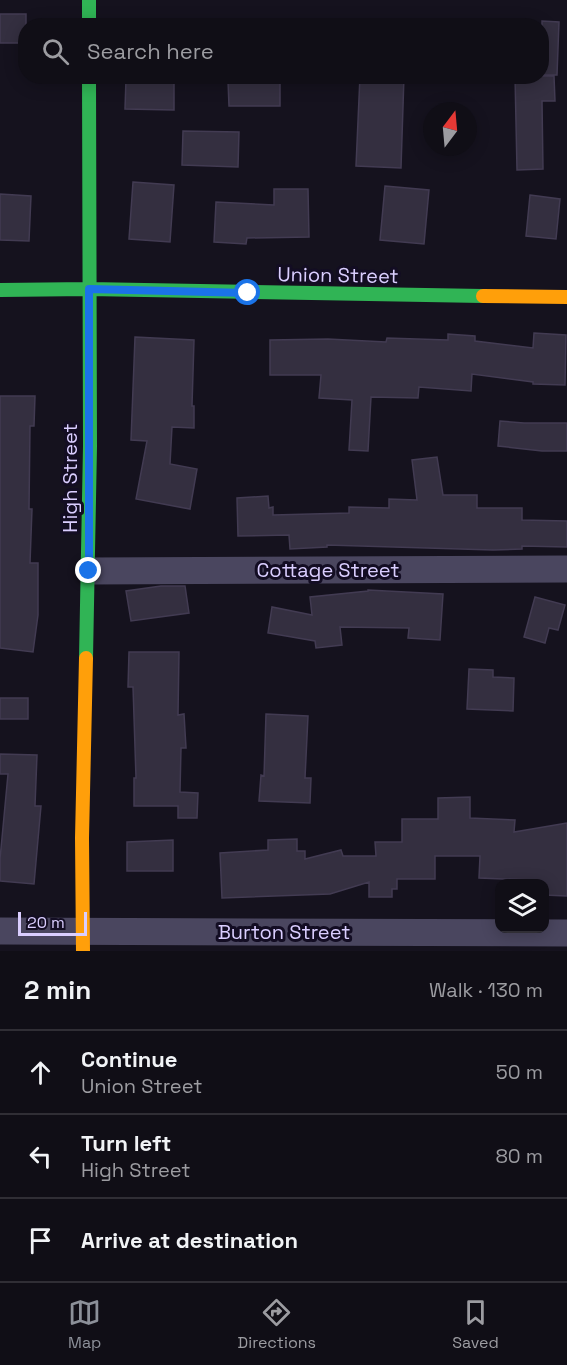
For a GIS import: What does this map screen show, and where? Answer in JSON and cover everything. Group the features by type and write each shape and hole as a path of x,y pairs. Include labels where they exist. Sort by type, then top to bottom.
{"street":[{"path":"89,0 89,18"},
{"name":"High Street","path":"83,941 82,838 89,571 89,84"},
{"name":"Union Street","path":"0,290 89,289 567,297"},
{"name":"Cottage Street","path":"89,571 567,569"},
{"name":"Burton Street","path":"0,931 83,941 499,942 567,933"}],"building":[{"path":"0,14 26,14 26,18 18,18 18,43 0,43"},
{"path":"549,21 559,22 557,75 549,75"},
{"path":"549,76 554,76 555,101 542,101 543,169 517,170 515,84 549,84"},
{"path":"126,84 174,84 174,110 125,109"},
{"path":"228,84 280,84 280,106 229,106"},
{"path":"360,84 404,84 401,168 356,166"},
{"path":"183,131 239,132 238,167 182,165"},
{"path":"133,182 174,185 170,242 129,239"},
{"path":"385,186 429,190 424,244 380,240"},
{"path":"274,189 308,189 309,237 247,238 246,244 214,242 216,202 274,205"},
{"path":"0,194 31,196 29,241 0,240"},
{"path":"530,195 560,199 556,239 526,236"},
{"path":"534,333 566,335 565,385 533,384 533,382 472,374 471,391 419,387 418,398 371,397 368,451 349,450 352,400 319,398 321,375 270,375 270,340 328,339 386,342 387,338 448,340 448,334 475,336 475,341 533,348"},
{"path":"135,337 194,340 192,406 194,406 194,428 172,427 170,464 197,469 190,509 136,499 147,441 131,440"},
{"path":"0,396 35,396 34,426 30,426 29,509 32,509 30,563 38,563 38,615 33,652 0,648"},
{"path":"500,421 567,423 567,451 542,451 498,446"},
{"path":"437,457 443,495 477,495 477,508 522,508 522,520 567,521 567,547 522,546 522,549 493,550 327,545 327,547 290,549 289,535 238,536 237,498 268,496 269,508 273,507 273,515 349,513 349,507 389,508 389,499 417,500 412,460"},
{"path":"161,586 185,586 189,613 131,621 126,591"},
{"path":"368,590 443,594 440,640 408,638 409,628 340,627 342,645 316,648 315,641 268,633 272,607 312,615 310,597"},
{"path":"535,597 565,605 558,630 549,628 545,643 524,637"},
{"path":"129,652 179,652 178,715 184,714 186,748 181,748 180,792 198,793 197,818 178,818 178,806 134,806 134,778 136,778 133,687 128,687"},
{"path":"469,669 493,670 493,677 514,678 513,711 467,709"},
{"path":"0,698 28,698 28,719 0,719"},
{"path":"266,714 308,716 305,778 311,778 310,803 259,801 261,775 264,776"},
{"path":"0,754 37,755 35,806 41,806 34,884 0,881 8,774 0,774"},
{"path":"470,797 470,818 515,820 514,832 567,823 567,896 549,895 549,879 479,878 480,856 435,856 435,879 397,879 397,889 392,889 392,897 369,897 369,882 330,894 222,898 220,853 268,850 268,840 297,839 297,851 305,851 305,859 341,850 343,856 376,856 375,842 402,842 402,819 438,819 438,798"},
{"path":"173,840 173,871 127,871 127,842"}],"traffic: fast":[{"path":"89,0 89,18"},
{"path":"86,658 90,446 89,84"},
{"path":"0,290 89,289 483,296"}],"traffic: slow":[{"path":"483,296 567,297"},
{"path":"83,951 82,838 86,658"}],"route":[{"path":"89,571 89,289 248,293"}]}
